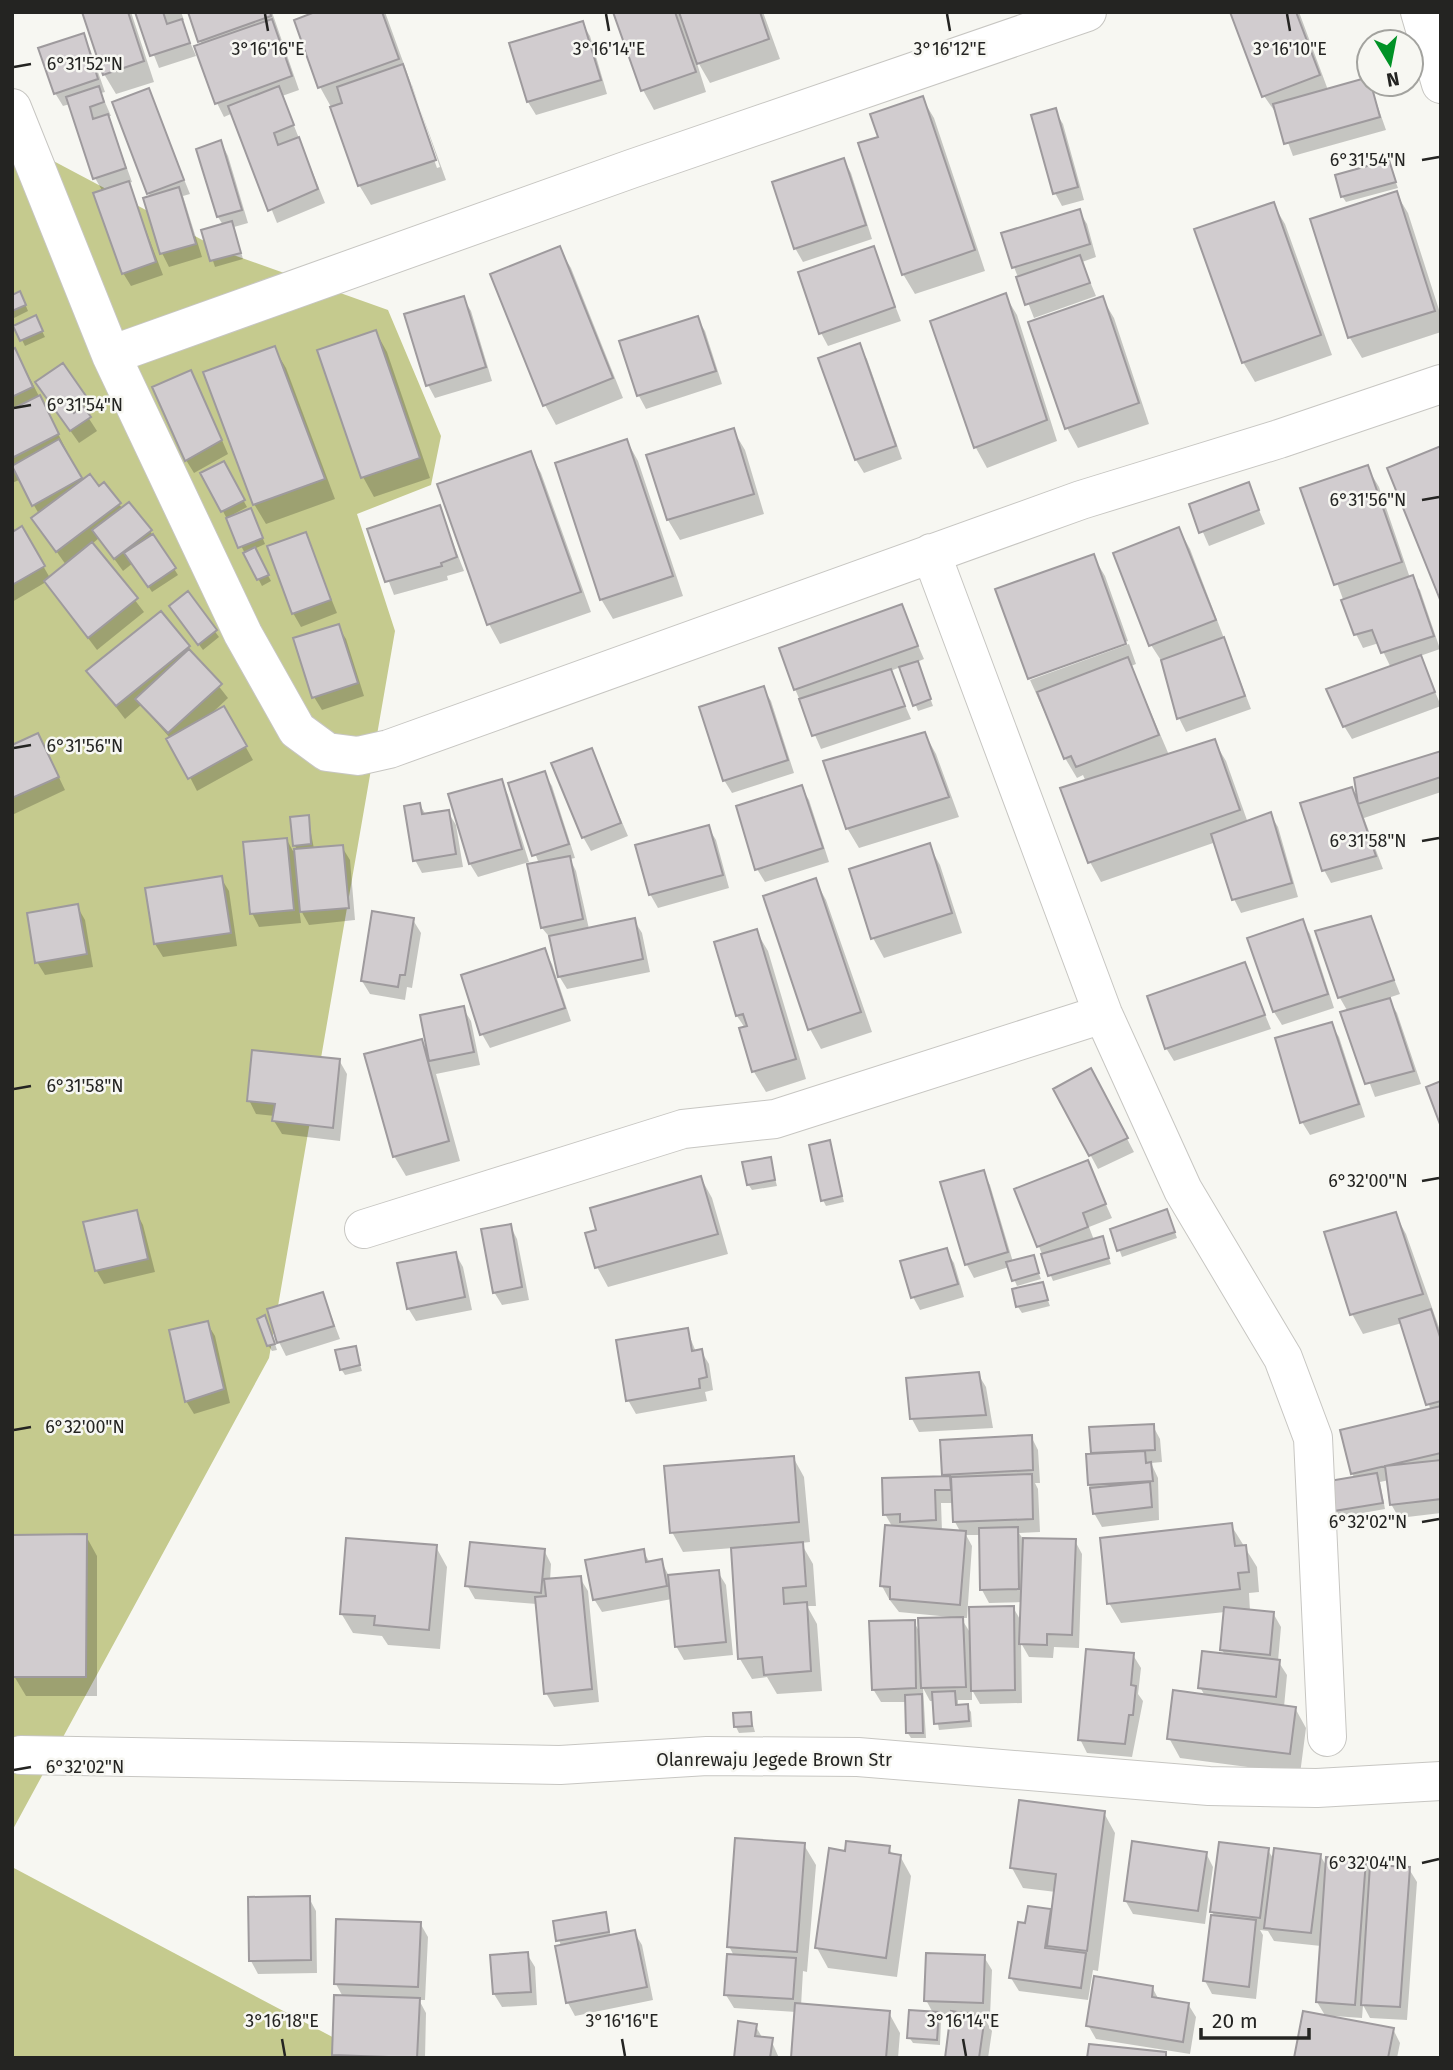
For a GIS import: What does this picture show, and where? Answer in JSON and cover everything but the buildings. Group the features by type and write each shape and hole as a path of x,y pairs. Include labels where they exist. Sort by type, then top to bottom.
{"street":[{"path":"111,355 618,174 1087,12"},
{"path":"1420,12 1441,84"},
{"path":"12,108 111,355 243,634 297,730 327,752 358,756 389,749 1081,499 1279,439 1441,384"},
{"path":"931,553 1103,1014 1183,1190 1283,1358 1314,1437 1326,1737"},
{"path":"364,1229 683,1129 775,1119 1103,1014"},
{"name":"Olanrewaju Jegede Brown Str","path":"21,1755 560,1765 708,1756 858,1757 1209,1786 1317,1788 1441,1781"}],"green space":[{"path":"12,139 225,252 388,310 441,436 431,485 357,514 395,631 269,1358 12,1831"},
{"path":"12,1867 340,2041 370,2058 12,2058"}]}
